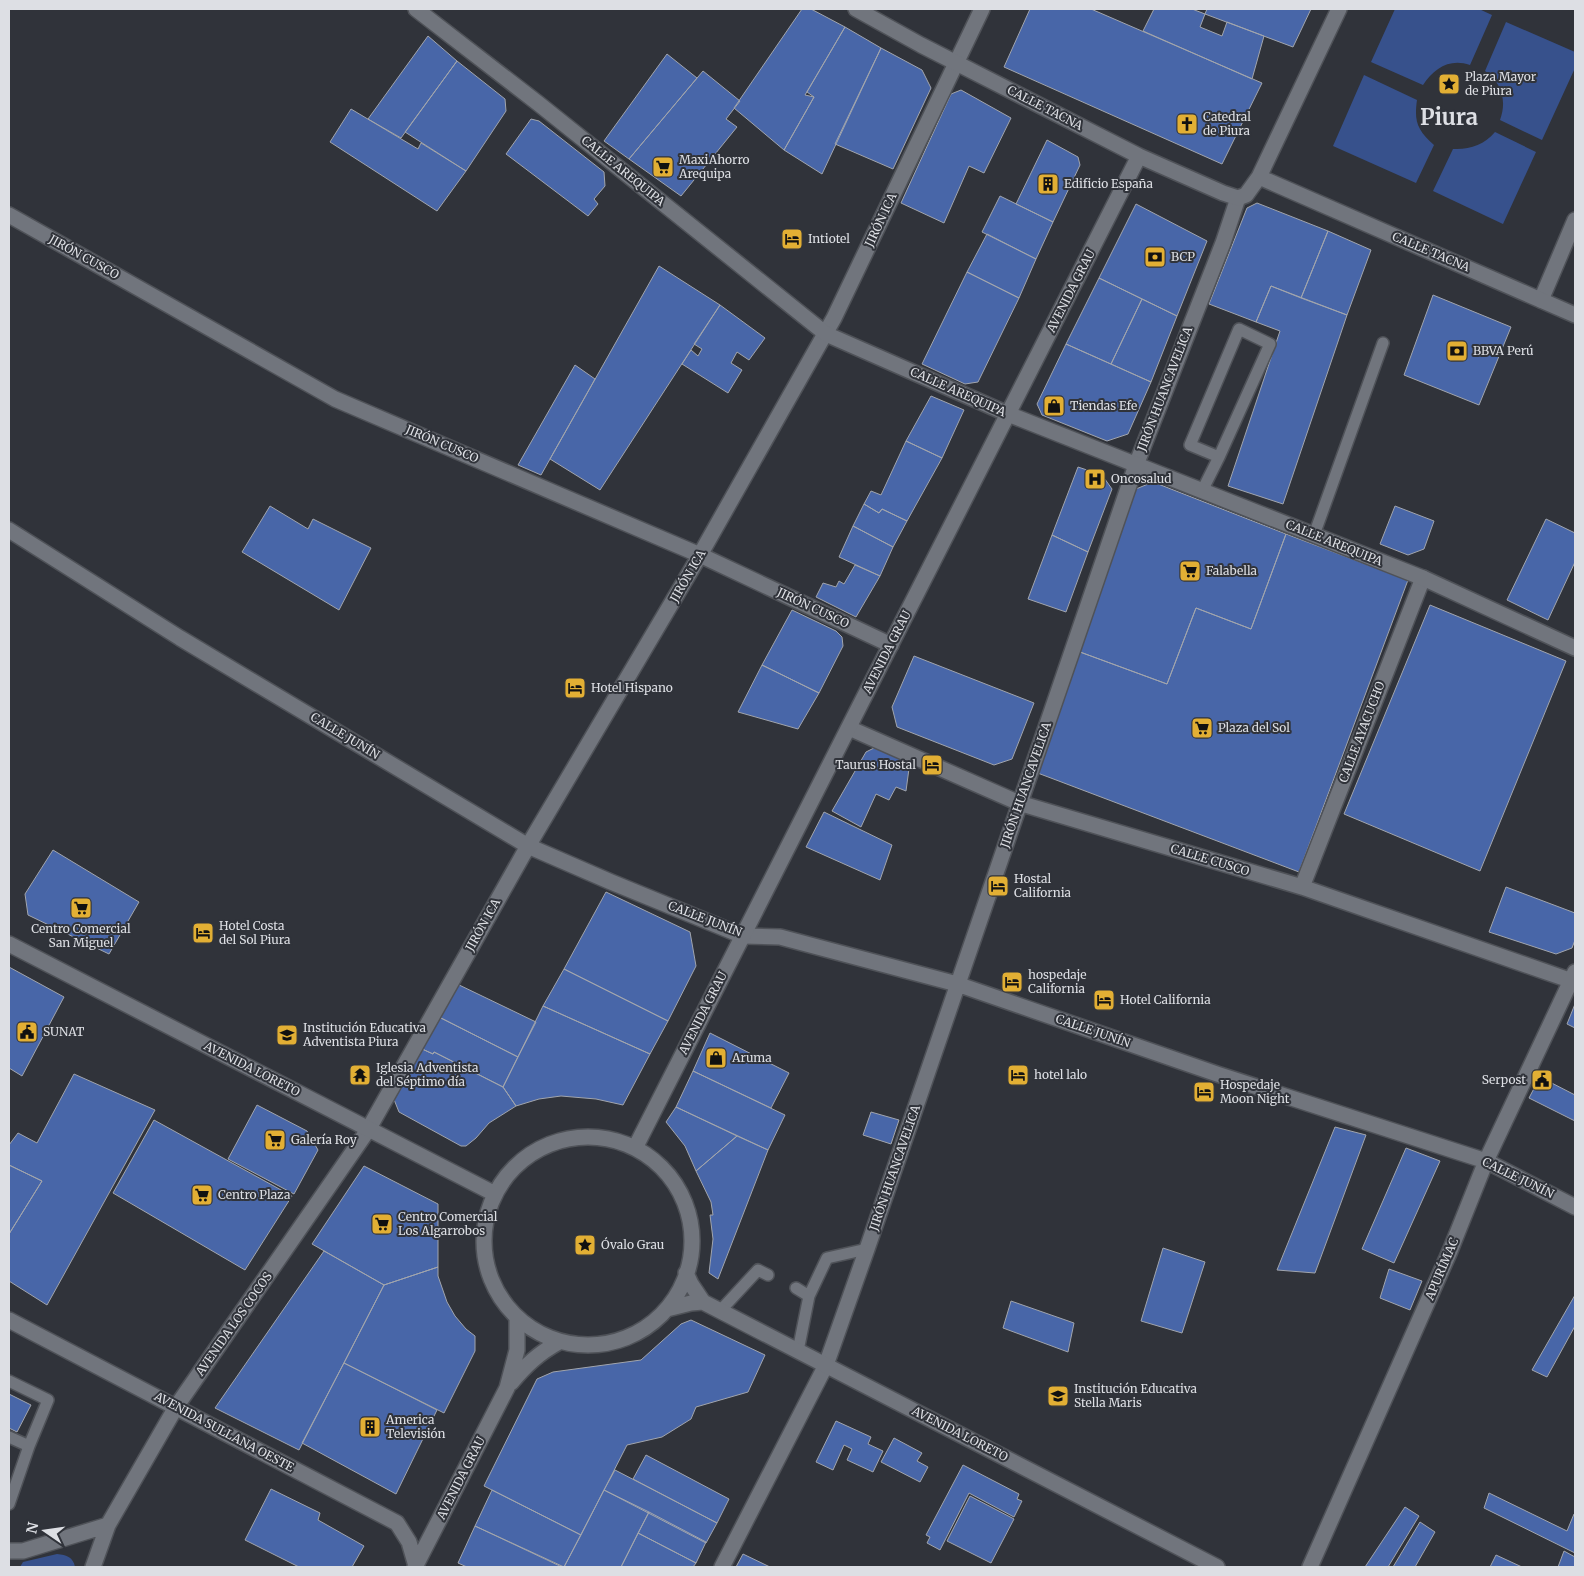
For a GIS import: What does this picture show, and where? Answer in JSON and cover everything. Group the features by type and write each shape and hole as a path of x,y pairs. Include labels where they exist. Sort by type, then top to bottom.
{"street":[{"name":"CALLE AREQUIPA","path":"416,9 547,110 826,334 1008,414 1423,578 1575,648"},
{"name":"CALLE TACNA","path":"856,9 892,30 1139,156 1238,198"},
{"name":"JIRÓN ICA","path":"368,1130 528,846 700,555 826,334 982,9"},
{"name":"JIRÓN HUANCAVELICA","path":"722,1567 826,1365 1136,465 1223,242 1238,198 1246,196 1259,177 1339,9"},
{"name":"AVENIDA GRAU","path":"635,1148 1139,156"},
{"name":"CALLE TACNA","path":"1259,177 1575,315"},
{"name":"JIRÓN CUSCO","path":"9,215 335,399 700,555 891,644"},
{"path":"1541,300 1575,220"},
{"name":"CALLE JUNÍN","path":"9,530 180,638 528,846 611,882 743,936 780,937 957,984 1217,1074 1486,1161 1575,1207"},
{"name":"CALLE AYACUCHO","path":"1302,887 1423,578"},
{"name":"CALLE CUSCO","path":"849,728 1019,803 1302,887 1574,978"},
{"name":"AVENIDA LORETO","path":"9,944 495,1194"},
{"name":"APURÍMAC","path":"1310,1567 1450,1252 1486,1161 1574,978"},
{"name":"AVENIDA LOS COCOS","path":"93,1567 108,1525 176,1407 368,1130"},
{"path":"572,1138 604,1138 635,1148 659,1165 677,1188 688,1215 692,1244 686,1274 678,1292 667,1309 649,1325 629,1337 606,1344 583,1345 559,1342 537,1332 517,1318 500,1297 488,1272 484,1246 486,1219 495,1194 514,1167 541,1148 564,1140 572,1138"},
{"name":"AVENIDA LORETO","path":"686,1274 690,1284 703,1302 1217,1567"},
{"path":"667,1309 703,1302"},
{"name":"AVENIDA GRAU","path":"416,1567 507,1388 517,1350 517,1318"},
{"name":"AVENIDA SULLANA OESTE","path":"9,1320 397,1523 409,1542 416,1567"},
{"name":"AVENIDA GRAU","path":"507,1388 530,1361 559,1342"},
{"path":"9,1551 23,1550 108,1525"}],"lane":[{"path":"1202,491 1219,457 1270,344 1238,329 1190,445 1219,457"},
{"path":"1314,535 1383,343"},
{"path":"798,1351 810,1296 827,1258 867,1249"},
{"path":"720,1311 758,1270 768,1275"},
{"path":"796,1288 810,1296"},
{"path":"9,1381 48,1400 11,1491 9,1504"},
{"path":"9,1437 29,1446"}],"shaded area":[{"path":"1395,9 1479,9 1492,15 1470,65 1456,63 1443,66 1437,69 1423,85 1371,62"},
{"path":"1506,22 1575,52 1575,68 1542,140 1500,120 1503,99 1496,81 1485,71"},
{"path":"1364,75 1417,100 1416,114 1418,125 1424,135 1434,145 1416,183 1333,146"},
{"path":"1495,132 1536,152 1503,224 1433,191 1453,149 1465,149 1476,146 1491,137"},
{"path":"57,1554 69,1557 75,1567 20,1567 23,1562"}],"building":[{"path":"802,9 811,9 845,27 805,95 814,97 784,150 734,108"},
{"name":"Catedral de Piura","path":"1030,9 1091,9 1262,83 1222,164 1004,67"},
{"path":"1154,9 1192,9 1205,14 1200,27 1222,36 1227,22 1264,36 1252,79 1143,31"},
{"path":"1207,9 1311,9 1293,47 1205,14"},
{"path":"845,27 881,48 822,174 784,150 814,97 807,92"},
{"path":"428,36 457,61 401,138 368,119"},
{"path":"881,48 922,70 931,88 893,169 835,144"},
{"path":"667,54 697,78 629,159 604,141"},
{"path":"457,61 505,99 506,111 466,171 405,132"},
{"path":"703,71 740,101 726,119 737,127 681,196 629,159"},
{"path":"961,90 1011,118 984,173 969,166 944,223 901,203 951,94"},
{"path":"351,109 418,149 421,143 466,171 437,211 330,142"},
{"path":"531,119 539,121 604,172 605,186 594,199 598,204 588,216 506,154"},
{"name":"Edificio España","path":"1047,140 1078,157 1080,165 1053,222 1016,204"},
{"path":"1000,196 1053,222 1036,259 982,232"},
{"path":"1257,203 1328,231 1301,298 1271,286 1256,322 1209,304 1247,208"},
{"name":"BCP","path":"1136,204 1207,241 1177,316 1099,278"},
{"path":"1328,231 1371,250 1347,315 1301,298"},
{"path":"987,234 1036,259 1019,298 967,272"},
{"path":"659,266 720,305 600,490 550,459"},
{"path":"967,272 1019,298 978,382 965,384 922,364"},
{"path":"1099,278 1142,299 1111,364 1066,344"},
{"path":"1271,286 1347,315 1283,504 1228,486 1280,331 1256,322"},
{"name":"BBVA Perú","path":"1433,295 1511,327 1479,405 1404,375"},
{"path":"1142,299 1177,316 1151,382 1111,364"},
{"path":"720,305 765,338 749,360 737,352 731,363 742,370 728,393 682,364 691,350 698,356 702,349 694,344"},
{"path":"1066,344 1151,382 1128,434 1107,441 1042,415 1037,404"},
{"path":"575,365 595,379 541,475 518,465"},
{"path":"931,396 964,410 942,458 906,441"},
{"path":"906,441 942,458 907,521 882,509 879,513 864,504 871,491 881,495"},
{"path":"1078,467 1102,475 1112,489 1088,552 1052,535"},
{"name":"Falabella","path":"1153,482 1286,534 1251,629 1196,608 1167,684 1080,652 1136,489"},
{"path":"864,504 879,513 882,509 907,521 893,547 853,526"},
{"path":"270,506 308,529 313,519 371,548 339,610 242,552"},
{"path":"1395,506 1434,521 1424,549 1408,555 1380,544"},
{"path":"1546,519 1575,533 1575,562 1548,620 1507,600"},
{"path":"853,526 893,547 880,576 839,557"},
{"name":"Plaza del Sol","path":"1286,534 1408,580 1299,872 1035,772 1080,652 1167,684 1196,608 1251,629"},
{"path":"1052,535 1088,552 1066,612 1028,599"},
{"path":"855,565 880,576 856,617 816,597 823,583 836,587 839,581 844,584"},
{"path":"1430,605 1566,661 1480,871 1344,814"},
{"path":"792,610 836,631 842,637 843,646 819,693 762,665"},
{"path":"914,656 1034,703 1012,759 994,765 897,727 892,707"},
{"path":"762,665 819,693 798,729 738,712"},
{"path":"874,748 910,761 906,791 896,787 889,800 876,794 861,827 832,811 866,752"},
{"path":"824,812 892,845 880,880 806,847"},
{"name":"Centro Comercial San Miguel","path":"53,850 139,902 109,954 28,915 25,894"},
{"path":"1506,887 1575,913 1575,940 1572,948 1556,954 1489,932"},
{"path":"606,892 690,932 696,966 668,1021 564,969"},
{"name":"SUNAT","path":"9,967 64,997 22,1076 9,1068"},
{"path":"564,969 668,1021 650,1054 543,1006"},
{"path":"455,983 536,1022 518,1057 437,1016"},
{"path":"1575,1004 1575,1028 1567,1024"},
{"path":"543,1006 650,1054 623,1105 596,1099 561,1096 539,1099 516,1106 503,1087"},
{"path":"437,1016 518,1057 503,1087 434,1052 433,1054 420,1048"},
{"path":"710,1033 789,1073 771,1108 693,1071"},
{"path":"420,1048 433,1054 434,1052 503,1087 516,1106 489,1123 466,1146 461,1146 399,1112 393,1097"},
{"path":"693,1071 785,1115 768,1150 676,1107"},
{"path":"74,1074 155,1110 47,1305 9,1281 9,1234 42,1181 9,1165 9,1145 18,1133 37,1143"},
{"path":"1540,1077 1575,1095 1575,1121 1529,1098"},
{"name":"Galería Roy","path":"257,1105 307,1131 318,1150 294,1194 228,1159"},
{"path":"676,1107 737,1136 696,1171 685,1146 666,1122"},
{"path":"871,1112 899,1120 891,1144 863,1135"},
{"name":"Centro Plaza","path":"154,1120 292,1196 245,1270 113,1193"},
{"path":"1335,1127 1366,1135 1315,1273 1277,1270"},
{"path":"737,1136 768,1150 718,1279 709,1273 713,1239 710,1215 713,1215 711,1202 696,1171"},
{"path":"1406,1148 1440,1161 1394,1263 1362,1249"},
{"path":"9,1165 42,1181 9,1234"},
{"name":"Centro Comercial Los Algarrobos","path":"364,1166 438,1204 438,1267 384,1285 312,1244"},
{"path":"1163,1248 1205,1262 1182,1333 1141,1321"},
{"path":"324,1251 384,1285 299,1450 215,1408"},
{"path":"438,1267 438,1276 447,1302 455,1316 475,1336 475,1351 444,1413 344,1363 384,1285"},
{"path":"1389,1269 1422,1281 1410,1310 1380,1298"},
{"path":"1575,1295 1575,1326 1547,1377 1532,1370"},
{"path":"1011,1301 1074,1323 1068,1352 1003,1328"},
{"path":"691,1320 765,1355 748,1392 696,1407 691,1419 662,1437 627,1445 581,1535 484,1486 537,1379 553,1372 641,1360 681,1324"},
{"name":"America Televisión","path":"344,1363 437,1410 396,1494 302,1443"},
{"path":"9,1394 31,1405 17,1432 9,1428"},
{"path":"836,1421 871,1437 868,1444 883,1451 873,1472 847,1460 852,1449 844,1445 833,1470 816,1462"},
{"path":"894,1438 922,1453 917,1461 928,1467 920,1482 881,1462"},
{"path":"646,1455 729,1499 717,1523 633,1479"},
{"path":"963,1465 1019,1494 1017,1499 1022,1501 1014,1517 969,1493 940,1550 927,1543 930,1537 926,1535"},
{"path":"615,1470 717,1523 706,1543 604,1490"},
{"path":"271,1489 320,1513 318,1520 364,1546 352,1567 299,1567 245,1540"},
{"path":"492,1490 581,1535 564,1567 475,1526"},
{"path":"604,1490 649,1512 621,1567 564,1567"},
{"path":"1489,1493 1567,1531 1574,1514 1575,1553 1484,1508"},
{"path":"970,1496 1014,1519 991,1563 947,1541"},
{"path":"1405,1507 1419,1516 1388,1567 1365,1567"},
{"path":"649,1512 706,1542 696,1563 638,1533"},
{"path":"1420,1522 1435,1532 1415,1567 1393,1567"},
{"path":"475,1526 562,1567 467,1567 458,1563"},
{"path":"638,1533 696,1563 693,1567 621,1567"},
{"path":"1564,1551 1575,1557 1575,1567 1558,1567"},
{"path":"743,1554 770,1567 736,1567"},
{"path":"1496,1555 1522,1567 1490,1567"}],"place":[{"name":"Plaza Mayor de Piura","path":"1449,84"},
{"name":"Catedral de Piura","path":"1187,124"},
{"name":"MaxiAhorro Arequipa","path":"663,167"},
{"name":"Edificio España","path":"1048,184"},
{"name":"Intiotel","path":"792,239"},
{"name":"BCP","path":"1155,257"},
{"name":"BBVA Perú","path":"1457,351"},
{"name":"Tiendas Efe","path":"1054,406"},
{"name":"Oncosalud","path":"1095,479"},
{"name":"Falabella","path":"1190,571"},
{"name":"Hotel Hispano","path":"575,688"},
{"name":"Plaza del Sol","path":"1202,728"},
{"name":"Taurus Hostal","path":"932,765"},
{"name":"Hostal California","path":"998,886"},
{"name":"Centro Comercial San Miguel","path":"81,908"},
{"name":"Hotel Costa del Sol Piura","path":"203,933"},
{"name":"hospedaje California","path":"1012,982"},
{"name":"Hotel California","path":"1104,1000"},
{"name":"SUNAT","path":"27,1032"},
{"name":"Institución Educativa Adventista Piura","path":"287,1035"},
{"name":"Aruma","path":"716,1058"},
{"name":"Iglesia Adventista del Séptimo día","path":"360,1075"},
{"name":"hotel lalo","path":"1018,1075"},
{"name":"Serpost","path":"1542,1080"},
{"name":"Hospedaje Moon Night","path":"1204,1092"},
{"name":"Galería Roy","path":"275,1140"},
{"name":"Centro Plaza","path":"202,1195"},
{"name":"Centro Comercial Los Algarrobos","path":"382,1224"},
{"name":"Óvalo Grau","path":"585,1245"},
{"name":"Institución Educativa Stella Maris","path":"1058,1396"},
{"name":"America Televisión","path":"370,1427"}],"district":[{"name":"Piura","path":"1449,117"}]}
